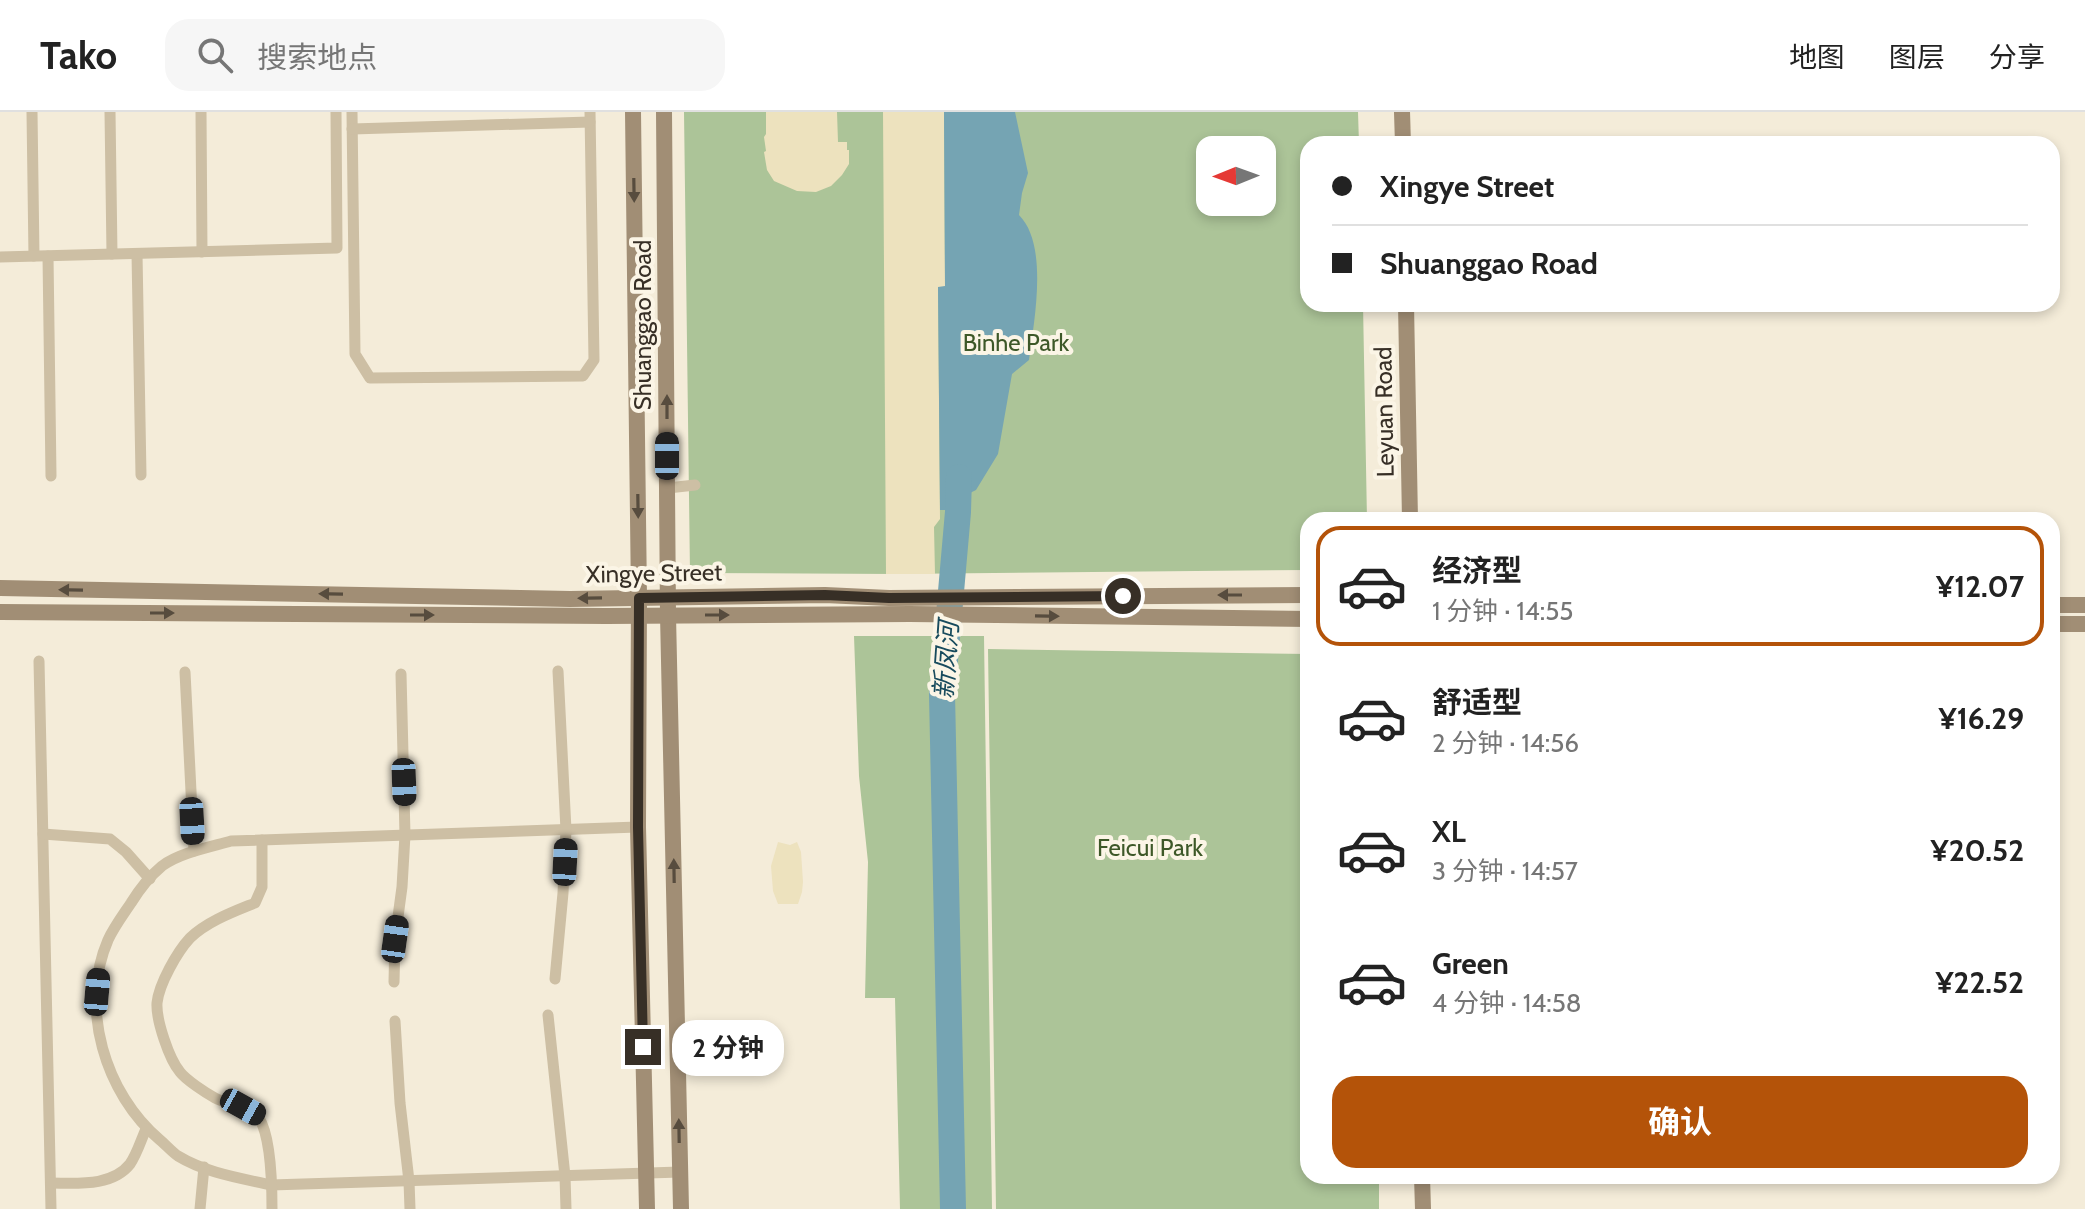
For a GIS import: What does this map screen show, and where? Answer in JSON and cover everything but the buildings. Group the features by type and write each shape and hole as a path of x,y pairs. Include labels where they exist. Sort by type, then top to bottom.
{"main road":[{"name":"Shuanggao Road","path":"633,112 639,598 638,827 647,1209"},
{"name":"Shuanggao Road","path":"664,112 668,615 681,1209"},
{"path":"1402,112 1403,136"},
{"name":"Leyuan Road","path":"1406,312 1410,512"},
{"name":"Xingye Street","path":"0,588 554,598 825,595 969,615 1300,619"},
{"name":"Xingye Street","path":"0,612 668,615 908,606 970,597 1300,595"},
{"path":"2060,605 2085,605"},
{"path":"2060,624 2085,624"},
{"path":"1422,1184 1423,1209"}],"street":[{"path":"32,112 34,256"},
{"path":"110,112 112,254"},
{"path":"201,112 202,252"},
{"path":"0,257 337,248 336,112"},
{"path":"352,112 352,129 355,354 370,378 583,376 594,360 590,117 352,129"},
{"path":"137,254 141,475"},
{"path":"48,256 51,476"},
{"path":"668,488 695,485"},
{"path":"39,661 51,1209"},
{"path":"555,979 566,830 558,671"},
{"path":"185,672 194,851"},
{"path":"394,982 405,835 401,674"},
{"path":"638,827 231,841 194,851 163,865 140,889 108,940 99,974 96,1011 104,1055 118,1090 146,1129 178,1156 217,1172 271,1185 680,1172"},
{"path":"43,834 110,839 150,879"},
{"path":"262,840 262,887 255,903 219,918 191,938 169,965 157,1003 163,1039 180,1072 216,1099 257,1115 265,1131 272,1209"},
{"path":"548,1015 566,1209"},
{"path":"395,1021 410,1209"},
{"path":"51,1183 112,1178 129,1164 146,1129"},
{"path":"200,1209 204,1167"}],"green space":[{"name":"Binhe Park","path":"684,112 1358,112 1359,136 1300,136 1300,312 1363,312 1367,512 1300,512 1300,570 690,573"},
{"path":"854,636 984,636 992,1209 900,1209 895,998 865,998 868,862 859,776"},
{"name":"Feicui Park","path":"988,649 1300,654 1300,1184 1379,1184 1379,1209 996,1209"}],"shaded area":[{"path":"766,112 837,112 838,142 847,142 849,150 849,164 842,175 831,186 816,192 797,191 774,181 767,170 764,152"},
{"path":"883,112 944,112 945,287 938,287 940,519 934,527 935,574 886,574"},
{"path":"778,842 790,845 797,842 801,852 803,882 798,904 778,904 773,891 771,866"}],"water":[{"path":"944,112 1015,112 1028,173 1019,215 1028,228 1037,264 1036,305 1029,360 1012,374 998,454 976,490 962,497 961,510 940,510 938,287 945,286"}],"waterway":[{"name":"新凤河","path":"953,1209 942,694 959,477"}],"route":[{"path":"643,1047 638,827 639,598 1123,596"}]}
